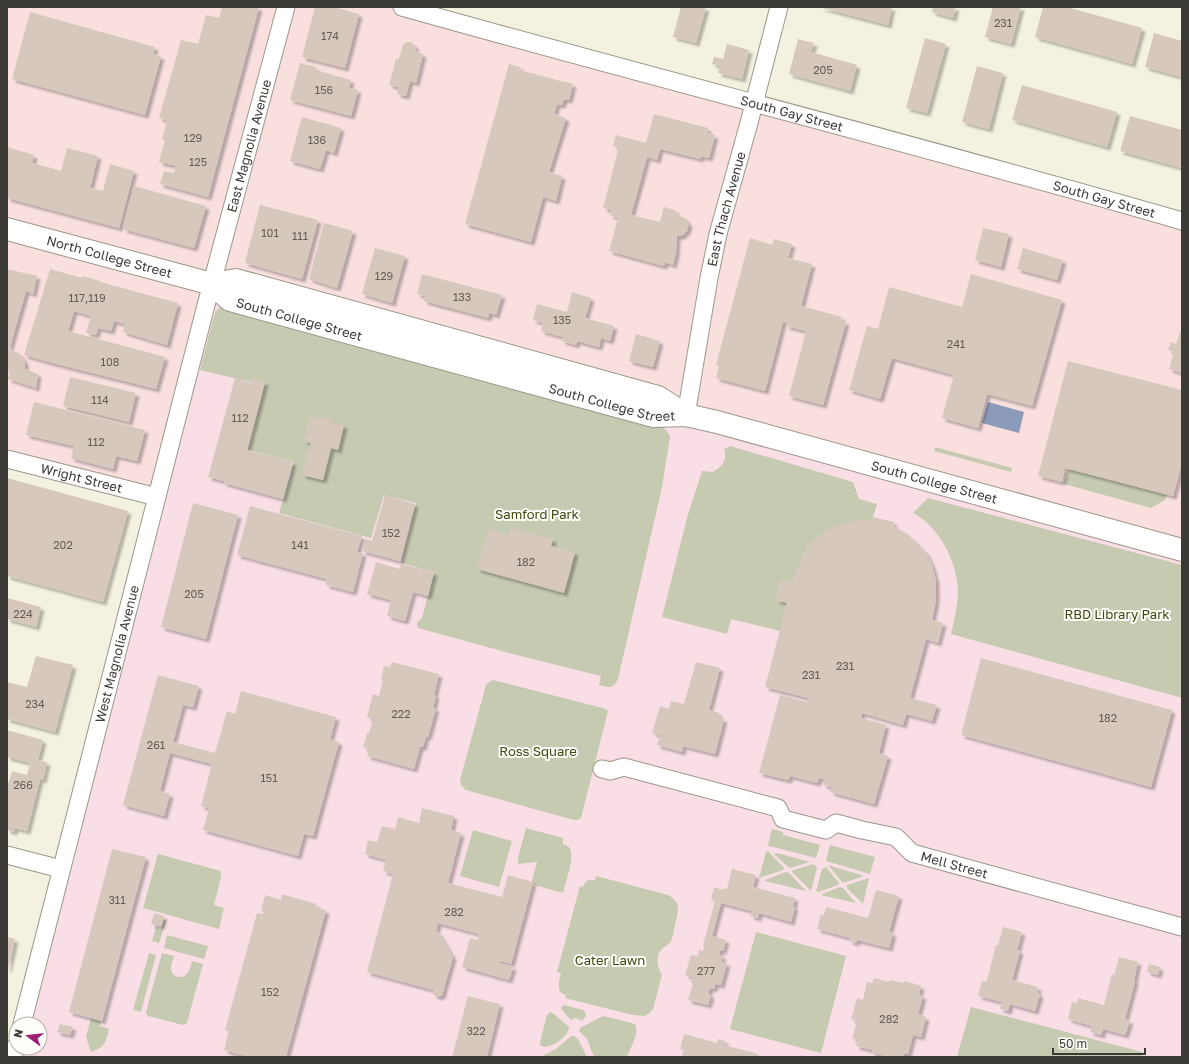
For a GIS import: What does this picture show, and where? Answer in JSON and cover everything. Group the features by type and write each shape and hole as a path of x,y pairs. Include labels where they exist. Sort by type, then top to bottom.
{"main road":[{"name":"North College Street","path":"7,229 212,284"},
{"name":"South College Street","path":"212,284 230,300 424,354 653,416 686,415 754,432 1182,550"}],"street":[{"name":"East Magnolia Avenue","path":"212,284 286,7"},
{"name":"South Gay Street","path":"402,7 537,45 939,153 1182,221"},
{"name":"East Thach Avenue","path":"686,415 709,278 718,234 779,7"},
{"name":"West Magnolia Avenue","path":"24,1016 212,284"},
{"name":"Wright Street","path":"7,459 157,497"},
{"name":"Mell Street","path":"602,769 610,771 624,767 744,798 778,808 783,819 826,830 836,823 896,837 912,853 1182,927"},
{"path":"7,855 61,869"}],"shaded area":[{"path":"7,7 402,7 1182,221 1182,550 157,497 7,459"},
{"path":"212,284 1182,550 1182,1057 13,1057 48,1056 48,1016 24,1016"}],"green space":[{"name":"Samford Park","path":"221,306 661,427 666,430 670,437 662,487 618,679 615,685 608,687 599,685 601,676 418,628 417,622 422,618 434,572 401,563 416,503 384,495 371,538 279,513 294,462 248,450 265,382 252,379 251,382 200,370 215,312"},
{"path":"730,446 853,482 859,499 877,504 872,520 849,522 809,546 803,556 793,582 782,580 776,600 787,603 780,631 731,619 727,634 662,617 687,518 702,471 713,472 719,468 725,460 724,449"},
{"path":"935,447 1012,468 1011,472 934,451"},
{"path":"1069,469 1167,495 1165,500 1151,508 1064,484"},
{"name":"RBD Library Park","path":"928,498 1182,565 1182,698 951,634 957,607 958,591 955,572 949,554 939,536 920,517 913,513"},
{"name":"Ross Square","path":"493,680 606,709 608,711 581,818 574,820 466,790 461,785 460,780 486,685"},
{"path":"526,828 563,838 563,844 570,848 571,865 563,893 531,884 537,862 518,864 518,858"},
{"path":"772,829 783,832 783,835 820,845 816,858 769,846"},
{"path":"473,830 512,841 499,887 460,876"},
{"path":"830,845 875,857 870,874 826,861"},
{"path":"768,851 784,868 783,870 759,878 766,852"},
{"path":"777,853 810,862 790,868 774,854"},
{"path":"158,854 221,871 221,877 214,905 224,908 219,929 143,908"},
{"path":"814,864 817,868 811,891 792,872 793,870"},
{"path":"828,865 864,876 844,883"},
{"path":"826,867 839,883 838,885 819,892 816,891 822,869"},
{"path":"786,872 789,873 806,891 765,881"},
{"name":"Cater Lawn","path":"596,876 668,895 677,904 677,916 671,941 658,955 658,965 662,975 653,1009 650,1013 644,1016 633,1015 565,998 566,995 559,989 561,973 557,972 580,886 583,887 588,880 595,880"},
{"path":"869,878 863,904 847,888 847,885"},
{"path":"840,887 843,888 856,903 821,895"},
{"path":"164,920 166,921 159,943 152,941 156,927 161,929"},
{"path":"756,932 846,956 821,1053 730,1029"},
{"path":"167,935 208,946 204,959 164,948"},
{"path":"149,953 156,955 141,1012 133,1010"},
{"path":"162,953 174,956 171,971 177,977 184,976 188,973 192,961 203,964 187,1023 183,1025 148,1016 146,1012"},
{"path":"564,1005 583,1010 586,1016 582,1021 576,1018 571,1020 562,1010 561,1007"},
{"path":"971,1007 1142,1052 1141,1057 957,1057"},
{"path":"550,1012 569,1027 567,1034 564,1037 553,1045 545,1047 541,1046 540,1042 547,1015"},
{"path":"604,1016 635,1024 635,1036 627,1057 594,1057 587,1039 579,1031 580,1028"},
{"path":"91,1018 101,1021 100,1026 109,1029 104,1044 91,1052 86,1037"},
{"path":"571,1036 578,1039 587,1057 540,1057 556,1049"}],"water":[{"path":"988,402 1024,412 1019,433 982,423"}],"building":[{"path":"222,7 259,7 208,197 160,184 164,171 174,173 176,166 159,162 165,140 162,139 167,120 159,118 181,40 198,44 206,15 219,18"},
{"path":"315,7 334,7 359,14 345,68 302,57"},
{"path":"681,7 706,7 696,43 673,37"},
{"path":"819,7 892,7 888,25"},
{"path":"933,7 956,7 953,18 932,12"},
{"path":"993,7 1021,7 1011,44 985,37"},
{"path":"1043,7 1067,7 1142,28 1132,64 1035,37"},
{"path":"30,12 155,47 153,54 161,56 145,115 12,79"},
{"path":"1154,33 1182,41 1182,77 1145,67"},
{"path":"925,38 946,44 927,113 906,108"},
{"path":"798,39 814,43 811,52 857,65 850,91 789,74"},
{"path":"406,42 411,42 416,48 415,51 423,54 416,83 410,81 406,96 397,94 399,87 389,85 396,59 399,59 403,45"},
{"path":"727,44 749,50 742,79 718,73 720,66 712,64 714,57 723,59"},
{"path":"300,63 316,67 315,70 351,80 349,88 358,90 351,116 290,100"},
{"path":"509,64 520,67 519,70 573,84 569,100 564,99 562,105 557,104 554,114 566,118 549,172 562,176 556,201 543,197 531,242 465,224"},
{"path":"977,66 1003,73 989,129 962,122"},
{"path":"1022,85 1117,112 1107,147 1012,120"},
{"path":"654,114 708,128 707,133 715,135 709,158 701,156 700,159 660,149 657,160 647,157 631,215 660,222 664,207 675,210 677,215 685,218 689,224 687,231 681,236 677,236 676,253 673,265 665,262 664,266 609,251 618,218 610,215 611,210 603,208 619,147 613,146 616,135 646,143"},
{"path":"1130,116 1182,130 1182,168 1120,151"},
{"path":"302,117 341,128 334,153 326,150 320,169 290,161"},
{"path":"7,147 34,155 32,163 61,171 67,148 98,156 90,188 103,191 110,164 134,171 119,228 7,198"},
{"path":"134,186 206,206 194,248 123,229"},
{"path":"260,205 318,220 302,279 245,263"},
{"path":"324,223 353,231 337,288 309,279"},
{"path":"983,228 1009,234 1001,267 975,260"},
{"path":"750,238 772,245 774,239 792,244 788,258 812,264 801,306 842,317 841,321 846,322 823,405 789,396 806,331 786,326 787,323 783,322 765,391 716,378 719,366 716,365"},
{"path":"375,248 405,256 392,303 362,294"},
{"path":"1023,248 1063,260 1057,280 1017,269"},
{"path":"7,269 37,276 33,294 26,291 9,350 19,353 25,361 25,369 38,374 36,388 8,379 10,372 7,371"},
{"path":"50,269 82,278 83,276 178,303 167,345 123,332 125,324 114,321 111,331 98,328 96,335 86,333 91,316 74,311 68,331 165,357 156,389 24,355"},
{"path":"422,274 502,295 496,315 489,313 488,318 424,301 425,296 417,294"},
{"path":"971,274 1062,300 1032,406 987,394 978,428 942,418 954,375 892,358 880,399 849,390 867,326 878,329 889,287 962,307"},
{"path":"572,292 591,298 585,318 614,326 610,341 601,338 599,347 577,341 576,345 562,341 563,337 541,331 543,323 533,320 537,304 567,312"},
{"path":"1182,327 1182,373 1169,369 1174,352 1168,350 1171,342 1176,344"},
{"path":"636,334 660,341 653,367 629,361"},
{"path":"1068,361 1182,390 1182,463 1173,496 1065,468 1062,482 1038,476"},
{"path":"70,377 136,393 129,422 63,406"},
{"path":"235,378 251,383 252,379 265,382 247,450 293,462 283,499 224,483 224,481 208,477"},
{"path":"34,402 145,430 137,461 116,456 113,469 71,458 74,446 26,435"},
{"path":"310,416 322,419 323,417 333,420 332,422 344,425 338,450 331,448 323,480 302,475 311,443 304,441"},
{"path":"7,478 128,511 103,602 7,576"},
{"path":"385,495 415,504 400,561 362,551 365,539 372,541"},
{"path":"193,503 238,515 206,639 161,627"},
{"path":"250,506 362,536 357,552 363,553 353,592 326,585 327,579 237,555"},
{"path":"873,517 894,522 893,526 913,539 926,553 932,565 936,581 936,600 932,620 943,623 938,643 926,639 910,698 914,699 913,702 918,700 937,705 932,721 906,714 903,725 862,713 861,718 886,725 879,753 888,756 874,804 830,792 832,787 823,785 824,779 819,778 817,783 790,776 788,780 759,773 780,695 807,702 808,698 765,687 787,603 776,600 782,580 793,582 803,556 809,546 819,536 837,526 860,520 872,520"},
{"path":"511,528 553,539 551,546 575,552 564,593 477,569 488,529 509,535"},
{"path":"376,562 400,569 401,564 434,572 428,596 413,592 405,621 387,616 391,600 367,594"},
{"path":"7,598 41,607 36,627 7,619"},
{"path":"36,656 73,665 55,732 7,719 7,682 27,687"},
{"path":"981,658 1172,710 1151,787 961,735"},
{"path":"392,662 439,674 434,695 436,696 433,708 436,708 428,737 426,736 423,747 420,747 414,769 367,756 369,749 363,747 373,719 367,717 373,694 379,696 383,680 381,679 384,666 390,667"},
{"path":"696,662 720,668 709,710 719,713 718,717 724,719 715,754 683,746 682,752 657,745 660,735 652,733 660,706 669,709 671,701 684,704"},
{"path":"158,675 199,686 193,707 183,705 173,742 215,753 227,711 235,714 241,691 336,717 330,739 339,742 313,836 304,834 298,856 203,830 209,808 201,806 212,764 170,753 160,791 170,794 164,816 123,805"},
{"path":"7,730 43,740 38,760 47,762 43,780 40,779 27,831 15,828 14,832 7,830 7,788 12,771 27,775 30,763 7,757"},
{"path":"422,808 454,816 451,830 461,833 448,883 502,897 508,875 533,882 511,964 499,961 499,963 513,967 509,980 462,967 470,938 478,940 479,934 438,923 436,931 453,957 442,995 437,997 433,994 433,990 367,972 393,874 383,871 386,860 365,854 368,840 377,842 382,826 395,829 398,817 419,823"},
{"path":"112,849 146,857 102,1021 69,1012"},
{"path":"732,869 756,875 753,887 795,898 793,907 795,907 791,922 759,913 758,918 750,916 752,911 721,903 712,936 726,940 723,951 720,950 719,955 723,956 721,962 727,963 721,985 715,984 714,989 710,988 708,994 711,995 708,1005 688,1000 693,983 691,983 692,977 685,975 691,955 698,956 699,950 703,951 703,945 715,901 711,900 714,887 723,890 723,888 727,889"},
{"path":"876,890 899,896 889,932 893,933 889,948 857,940 856,943 849,941 850,938 817,929 821,914 824,915 826,907 868,918"},
{"path":"282,894 316,904 315,907 326,910 286,1057 251,1057 252,1055 250,1054 249,1057 224,1050 228,1034 231,1032 225,1030 257,913 263,914 264,912 261,911 265,895 281,900"},
{"path":"154,913 164,916 161,926 151,924"},
{"path":"1003,927 1022,932 1017,950 1020,951 1012,980 1038,987 1037,993 1040,994 1035,1011 1010,1004 1008,1011 1000,1009 1002,1002 978,996 982,981 986,982 987,980 996,945 998,945"},
{"path":"7,937 15,939 8,969 7,969"},
{"path":"1119,957 1138,962 1135,981 1125,1019 1130,1021 1125,1035 1103,1029 1101,1035 1090,1032 1092,1026 1068,1019 1072,1002 1077,1003 1078,998 1104,1005 1112,974 1114,975"},
{"path":"1149,964 1160,967 1158,975 1147,972"},
{"path":"874,978 889,982 890,980 904,983 904,981 921,986 919,995 923,996 918,1014 926,1017 921,1037 913,1035 908,1054 904,1053 903,1057 885,1057 872,1052 872,1050 856,1046 858,1040 852,1039 857,1021 851,1019 857,998 863,1000 867,982 872,983"},
{"path":"468,996 500,1004 487,1057 452,1057"},
{"path":"60,1024 73,1027 70,1035 57,1032"},
{"path":"684,1034 717,1043 718,1039 725,1041 724,1045 758,1054 757,1057 682,1057 684,1050 680,1049"}]}
